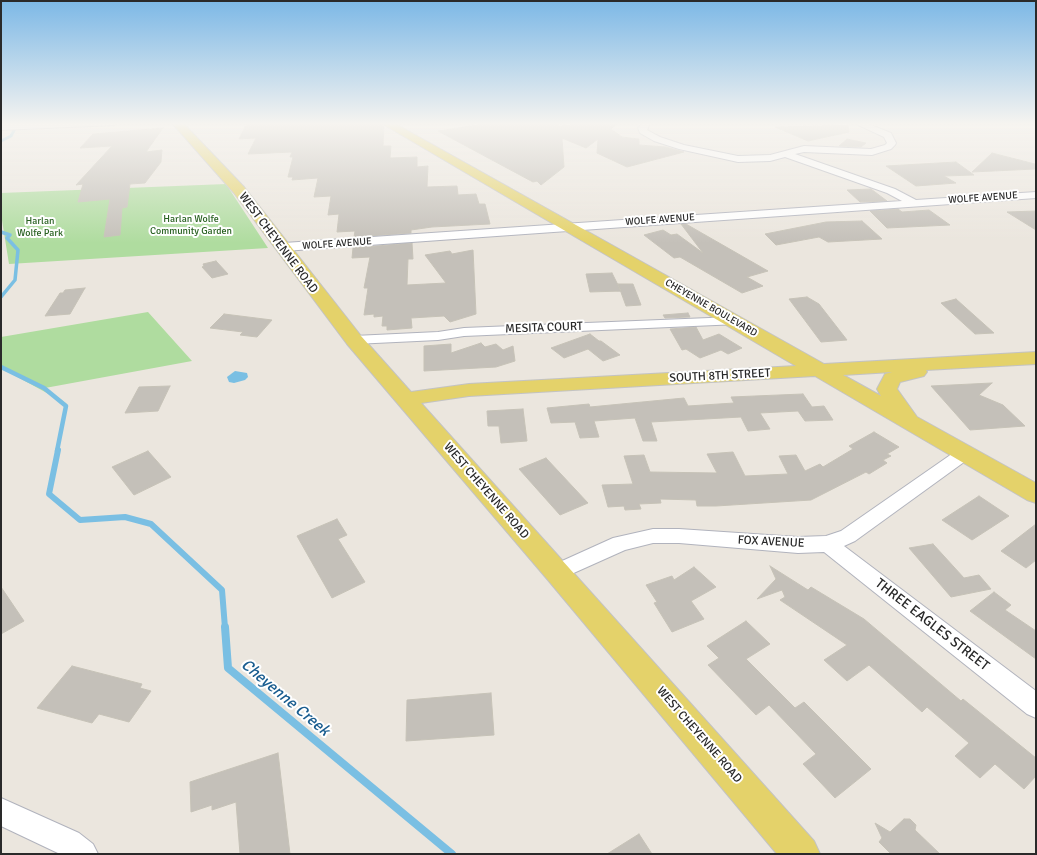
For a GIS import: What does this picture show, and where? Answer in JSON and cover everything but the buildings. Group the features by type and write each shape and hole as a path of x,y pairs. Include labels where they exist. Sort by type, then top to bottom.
{"main road":[{"name":"WEST CHEYENNE ROAD","path":"215,163 234,184 354,340 558,572 801,854"},
{"name":"CHEYENNE BOULEVARD","path":"456,163 1036,494"},
{"name":"SOUTH 8TH STREET","path":"405,399 469,390 1036,358"},
{"path":"916,425 897,405 887,388 892,378 917,372 958,370 969,362"}],"street":[{"path":"810,163 891,191 912,202"},
{"name":"WOLFE AVENUE","path":"284,248 912,202 1036,195"},
{"name":"MESITA COURT","path":"354,340 438,336 464,332 734,321"},
{"name":"FOX AVENUE","path":"558,572 620,543 653,536 679,536 798,545 828,544 848,536 965,453"},
{"name":"THREE EAGLES STREET","path":"828,544 1036,706"},
{"path":"1,812 69,843 83,854"}],"green space":[{"name":"Harlan Wolfe Park","path":"226,184 268,248 9,264 1,214 1,193"},
{"path":"148,312 192,361 45,388 67,404 1,368 1,337"}],"water":[{"path":"235,371 247,373 248,377 245,380 234,383 229,382 227,377"}],"waterway":[{"name":"Cheyenne Creek","path":"1,232 10,235 7,238 18,250 15,280 1,297"},
{"name":"Cheyenne Creek","path":"1,367 44,388 66,406 57,451"},
{"name":"Cheyenne Creek","path":"58,450 49,494 80,520 125,517 151,524 222,590 225,628"},
{"name":"Cheyenne Creek","path":"225,627 228,668 452,854"}],"park label":[{"name":"Harlan Wolfe Community Garden","path":"191,224"}]}
